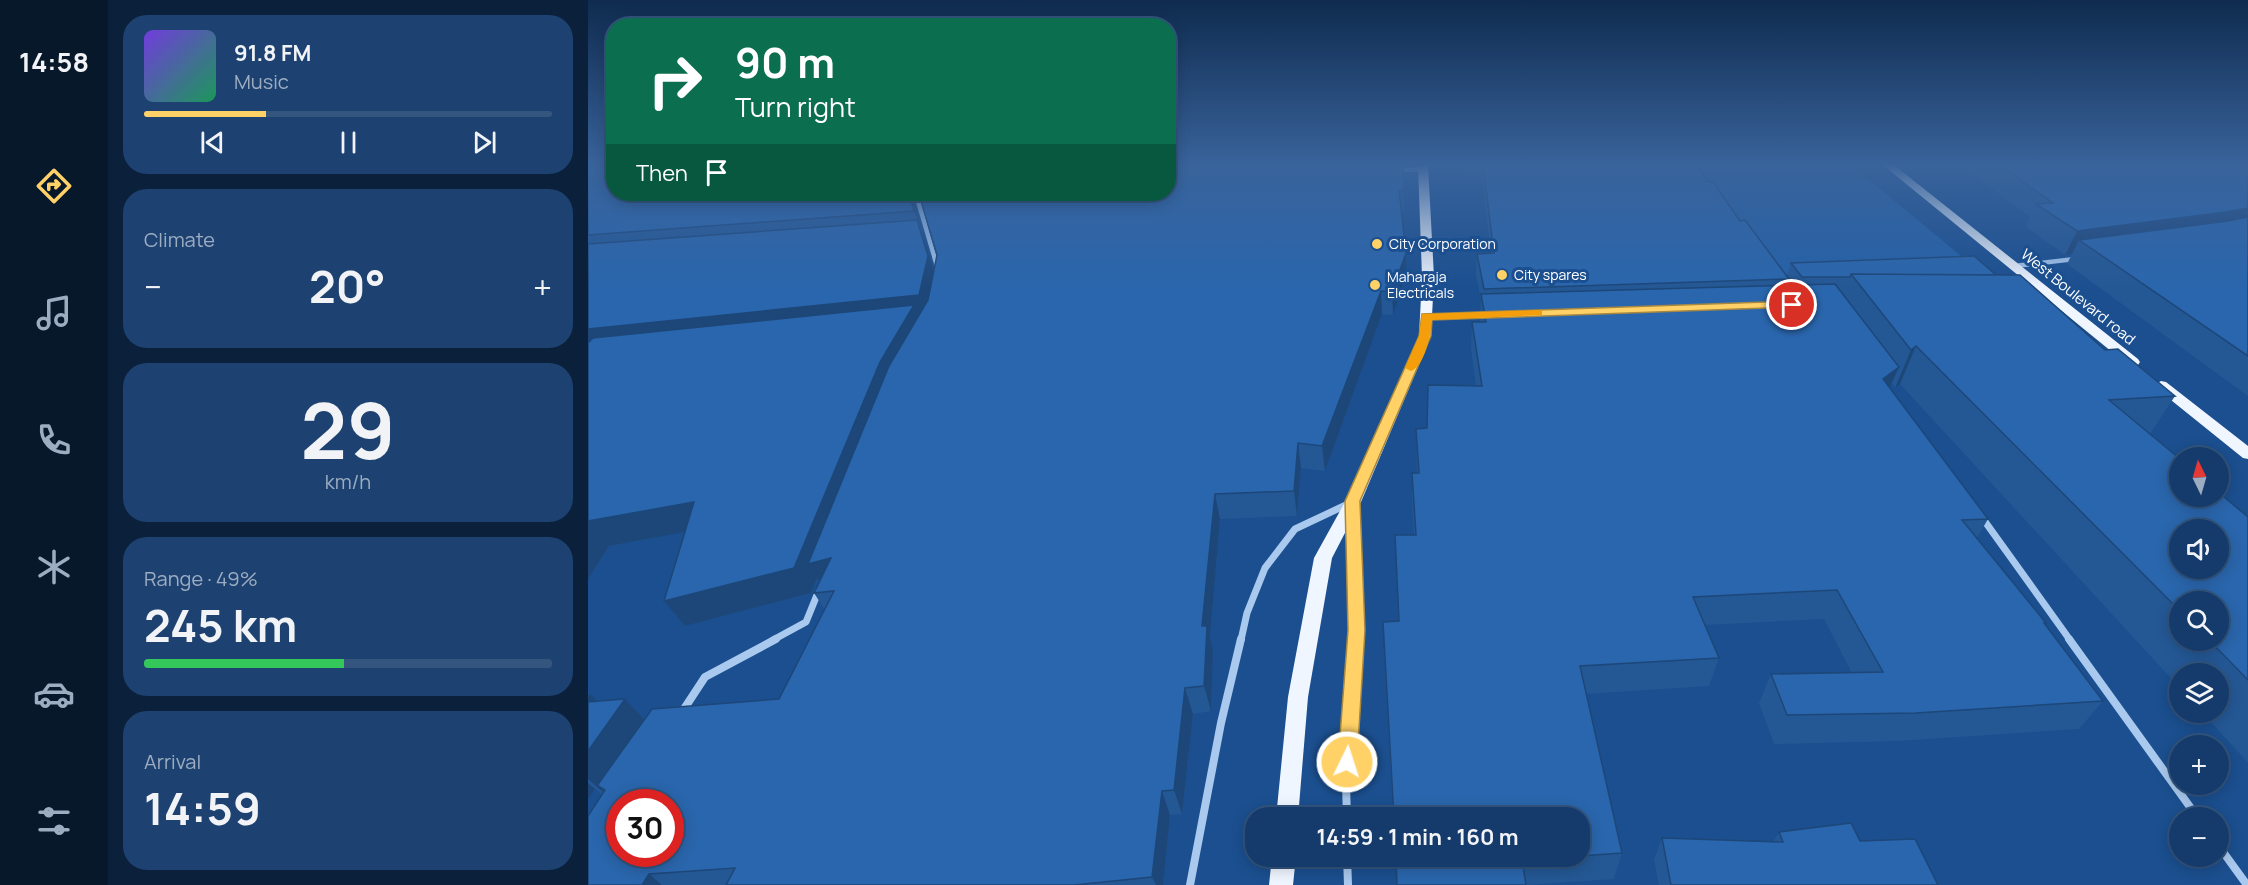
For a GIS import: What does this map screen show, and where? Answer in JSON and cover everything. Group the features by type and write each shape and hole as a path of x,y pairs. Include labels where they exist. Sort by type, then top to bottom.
{"main road":[{"path":"1288,807 1298,698 1323,558 1353,501 1425,336 1428,277 1425,206"},
{"name":"West Boulevard road","path":"1939,206 2013,266 2057,306 2248,454"},
{"path":"1281,885 1283,867"}],"street":[{"path":"920,206 941,278"},
{"path":"918,237 930,236"},
{"path":"2013,266 2083,258"},
{"path":"1426,317 1497,314"},
{"path":"1190,885 1221,723 1247,613 1265,568 1295,529 1353,501 1357,630 1346,784 1347,807"},
{"path":"1976,508 2190,807"},
{"path":"679,717 705,677 806,622 824,578"},
{"path":"2229,860 2247,885"},
{"path":"1347,867 1348,885"}],"shaded area":[{"path":"1727,206 1901,206 2006,293 1796,300"}],"building":[{"path":"588,206 913,206 914,211 588,235"},
{"path":"923,206 1401,206 1406,253 1392,292 1381,291 1322,446 1298,443 1294,491 1215,494 1202,626 1207,626 1204,686 1185,688 1174,790 1162,791 1152,877 1074,885 726,885 735,868 649,874 642,885 588,885 588,816 605,790 598,786 599,783 652,709 779,699 834,591 814,593 831,558 808,564 889,366 928,300 937,255"},
{"path":"1488,206 1730,206 1740,221 1745,220 1789,279 1484,289 1477,254 1494,253"},
{"path":"2039,206 2248,206 2226,212 2077,231"},
{"path":"2248,217 2248,356 2079,240 2228,221"},
{"path":"917,220 928,256 919,295 588,329 588,244"},
{"path":"1974,256 1996,275 1851,274 1850,277 1802,277 1791,263"},
{"path":"1851,274 2020,275 2105,350 2118,349 2175,396 2109,400 2169,450 2169,507 2229,507 2229,501 2248,517 2248,680 2220,651 2229,651 2229,591 2169,591 2169,600 1916,346 1911,350"},
{"path":"1835,284 1899,367 1883,379 1988,519 1962,520 2046,623 2044,623 2103,701 1916,713 1787,715 1771,674 1883,672 1837,590 1693,597 1719,658 1580,666 1622,853 1590,855 1590,807 1393,807 1383,622 1399,621 1395,535 1416,535 1412,473 1419,473 1416,429 1427,428 1428,385 1482,386 1472,322 1486,322 1481,294"},
{"path":"914,305 880,362 794,568 664,601 694,502 588,521 588,343 593,338"},
{"path":"625,699 588,751 588,702"},
{"path":"1851,823 1860,841 1915,839 1938,885 1671,885 1662,838 1783,842 1779,832"},
{"path":"1396,867 1523,867 1526,885 1397,885"}],"slow traffic":[{"path":"1411,368 1425,336 1426,317 1538,313"}],"place":[{"name":"City Corporation","path":"1377,244"},
{"name":"City spares","path":"1502,275"},
{"name":"Maharaja Electricals","path":"1375,285"}],"route":[{"path":"1347,762 1357,630 1353,501 1425,336 1426,317 1792,305"}]}
